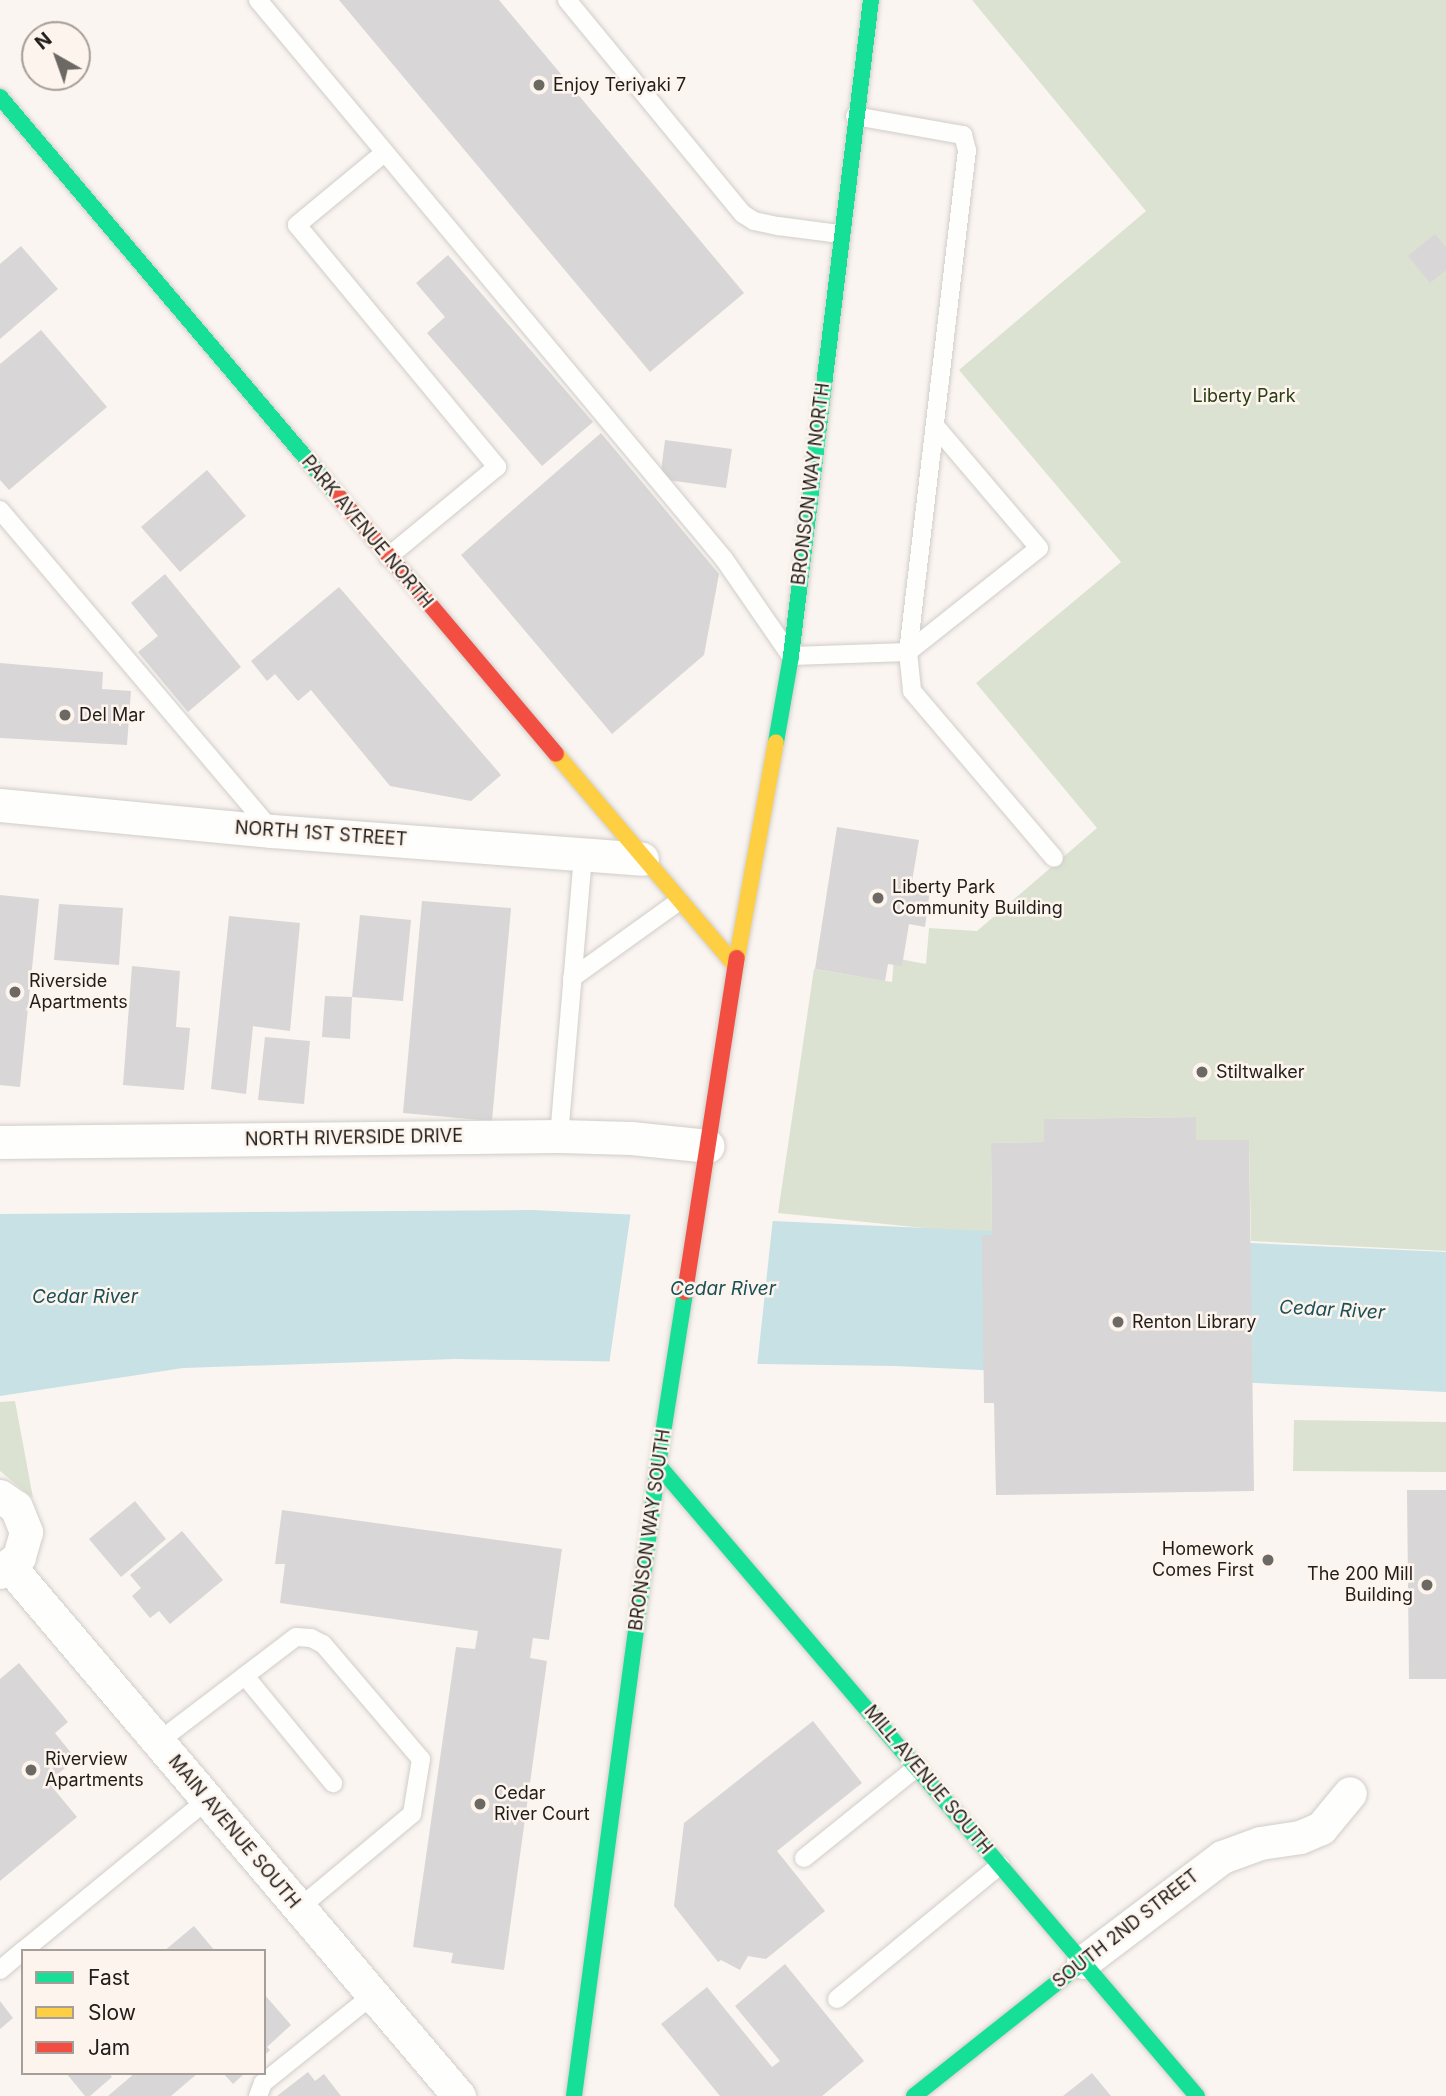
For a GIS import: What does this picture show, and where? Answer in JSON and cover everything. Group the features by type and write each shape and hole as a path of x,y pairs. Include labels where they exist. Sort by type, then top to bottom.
{"main road":[{"name":"BRONSON WAY NORTH","path":"736,966 791,656 840,234 871,0"},
{"name":"PARK AVENUE NORTH","path":"0,97 642,859 736,966"},
{"name":"BRONSON WAY SOUTH","path":"574,2096 659,1459 736,966"},
{"name":"MILL AVENUE SOUTH","path":"659,1459 1197,2096"},
{"name":"SOUTH 2ND STREET","path":"914,2096 1083,1962"}],"street":[{"name":"NORTH 1ST STREET","path":"0,805 272,831 642,859"},
{"name":"NORTH RIVERSIDE DRIVE","path":"0,1142 559,1136 631,1138 708,1146"},
{"name":"MAIN AVENUE SOUTH","path":"0,1496 16,1507 26,1532 19,1557 5,1569 158,1742 459,2096"},
{"name":"SOUTH 2ND STREET","path":"1083,1962 1222,1857 1260,1843 1300,1838 1321,1828 1350,1793"}],"lane":[{"path":"258,0 724,559 791,656 908,652 1039,548 935,426"},
{"path":"566,0 743,214 754,221 778,226 840,234"},
{"path":"855,116 963,135 967,150 908,652 912,691 1054,858"},
{"path":"384,153 297,225 497,467 388,557"},
{"path":"0,510 272,831"},
{"path":"559,1136 583,854"},
{"path":"572,978 679,901"},
{"path":"158,1742 296,1637 311,1638 323,1644 421,1759 412,1814 299,1908"},
{"path":"245,1676 333,1783"},
{"path":"804,1858 917,1767"},
{"path":"25,1949 207,1800"},
{"path":"837,1999 1000,1865"},
{"path":"0,1970 21,1953"},
{"path":"257,2096 263,2083 373,1995"}],"green space":[{"name":"Liberty Park","path":"972,0 1446,0 1446,1251 1251,1241 1249,1140 1196,1140 1195,1117 1044,1119 1044,1142 991,1143 992,1235 778,1213 814,969 892,982 894,958 926,964 929,928 977,931 1097,828 976,683 1121,562 959,370 1146,211"},
{"path":"15,1401 33,1498 0,1471 0,1402"},
{"path":"1294,1420 1446,1422 1446,1472 1293,1471"}],"water":[{"name":"Cedar River","path":"532,1210 1446,1252 1446,1392 895,1366 455,1359 183,1368 0,1396 0,1214"}],"pier":[{"path":"631,1211 773,1218 757,1367 609,1365"}],"building":[{"path":"339,0 499,0 744,293 650,372"},
{"path":"1435,234 1446,247 1446,270 1430,283 1408,256"},
{"path":"21,246 58,289 0,339 0,264"},
{"path":"448,255 593,422 542,466 427,333 445,317 416,283"},
{"path":"41,330 107,407 9,490 0,480 0,364"},
{"path":"601,433 719,574 704,655 612,734 461,555"},
{"path":"665,440 732,449 726,488 660,479"},
{"path":"207,470 246,516 180,572 141,527"},
{"path":"165,574 241,667 188,712 138,652 158,636 131,603"},
{"path":"339,587 501,775 471,801 390,786 311,690 298,701 275,674 267,681 251,661"},
{"name":"Del Mar","path":"0,663 103,672 102,689 131,691 127,745 0,738"},
{"name":"Liberty Park Community Building","path":"837,827 919,840 911,887 930,890 925,927 909,924 902,966 888,964 885,981 815,969"},
{"name":"Riverside Apartments","path":"0,895 39,899 20,1087 0,1085"},
{"path":"422,901 511,908 492,1121 403,1113"},
{"path":"59,904 123,908 119,965 54,960"},
{"path":"360,915 411,920 403,1001 352,997"},
{"path":"229,916 300,923 290,1031 253,1026 246,1094 211,1089"},
{"path":"132,966 180,971 176,1027 190,1028 184,1090 123,1085"},
{"path":"325,996 352,997 350,1039 322,1037"},
{"path":"265,1037 310,1041 304,1104 258,1100"},
{"name":"Renton Library","path":"1196,1117 1196,1140 1249,1140 1254,1491 996,1495 994,1403 984,1403 982,1235 992,1235 991,1143 1044,1142 1044,1119"},
{"name":"The 200 Mill Building","path":"1407,1490 1446,1490 1446,1679 1409,1679"},
{"path":"135,1501 166,1539 121,1577 89,1539"},
{"name":"Cedar River Court","path":"282,1510 562,1549 549,1640 533,1638 530,1658 547,1661 504,1970 451,1963 453,1953 413,1947 456,1647 475,1649 478,1631 280,1603 285,1564 275,1564"},
{"path":"182,1531 223,1580 170,1624 159,1611 150,1618 132,1596 141,1588 130,1575"},
{"name":"Riverview Apartments","path":"19,1663 68,1722 55,1733 76,1759 48,1782 77,1817 0,1881 0,1679"},
{"path":"813,1721 862,1783 777,1851 825,1911 766,1959 748,1956 740,1970 721,1960 718,1962 674,1906 684,1823"},
{"path":"194,1926 213,1949 166,1949"},
{"path":"785,1964 864,2061 822,2096 720,2096 661,2024 707,1987 772,2067 780,2061 735,2006"},
{"path":"266,1996 291,2025 267,2047 270,2050 266,2054"},
{"path":"0,2001 13,2018 0,2029"},
{"path":"308,2072 315,2081 324,2074 341,2096 277,2096"},
{"path":"1092,2073 1111,2096 1063,2096"},
{"path":"68,2075 110,2075 112,2077 90,2096 85,2096"},
{"path":"133,2075 196,2075 171,2096 108,2096"},
{"path":"225,2075 243,2075 233,2084"}],"traffic: fast":[{"path":"776,742 791,656 871,0"},
{"path":"0,97 339,497"},
{"path":"574,2096 658,1465 685,1292"},
{"path":"658,1465 1197,2096"},
{"path":"914,2096 1083,1962"}],"traffic: slow":[{"path":"737,958 776,742"},
{"path":"556,754 736,966"}],"traffic: jam":[{"path":"339,497 556,754"},
{"path":"685,1292 737,958"}],"place":[{"name":"Enjoy Teriyaki 7","path":"539,85"},
{"name":"Del Mar","path":"65,715"},
{"name":"Liberty Park Community Building","path":"878,898"},
{"name":"Riverside Apartments","path":"15,992"},
{"name":"Stiltwalker","path":"1202,1072"},
{"name":"Renton Library","path":"1118,1322"},
{"name":"Homework Comes First","path":"1268,1560"},
{"name":"The 200 Mill Building","path":"1427,1585"},
{"name":"Riverview Apartments","path":"31,1770"},
{"name":"Cedar River Court","path":"480,1804"}]}
